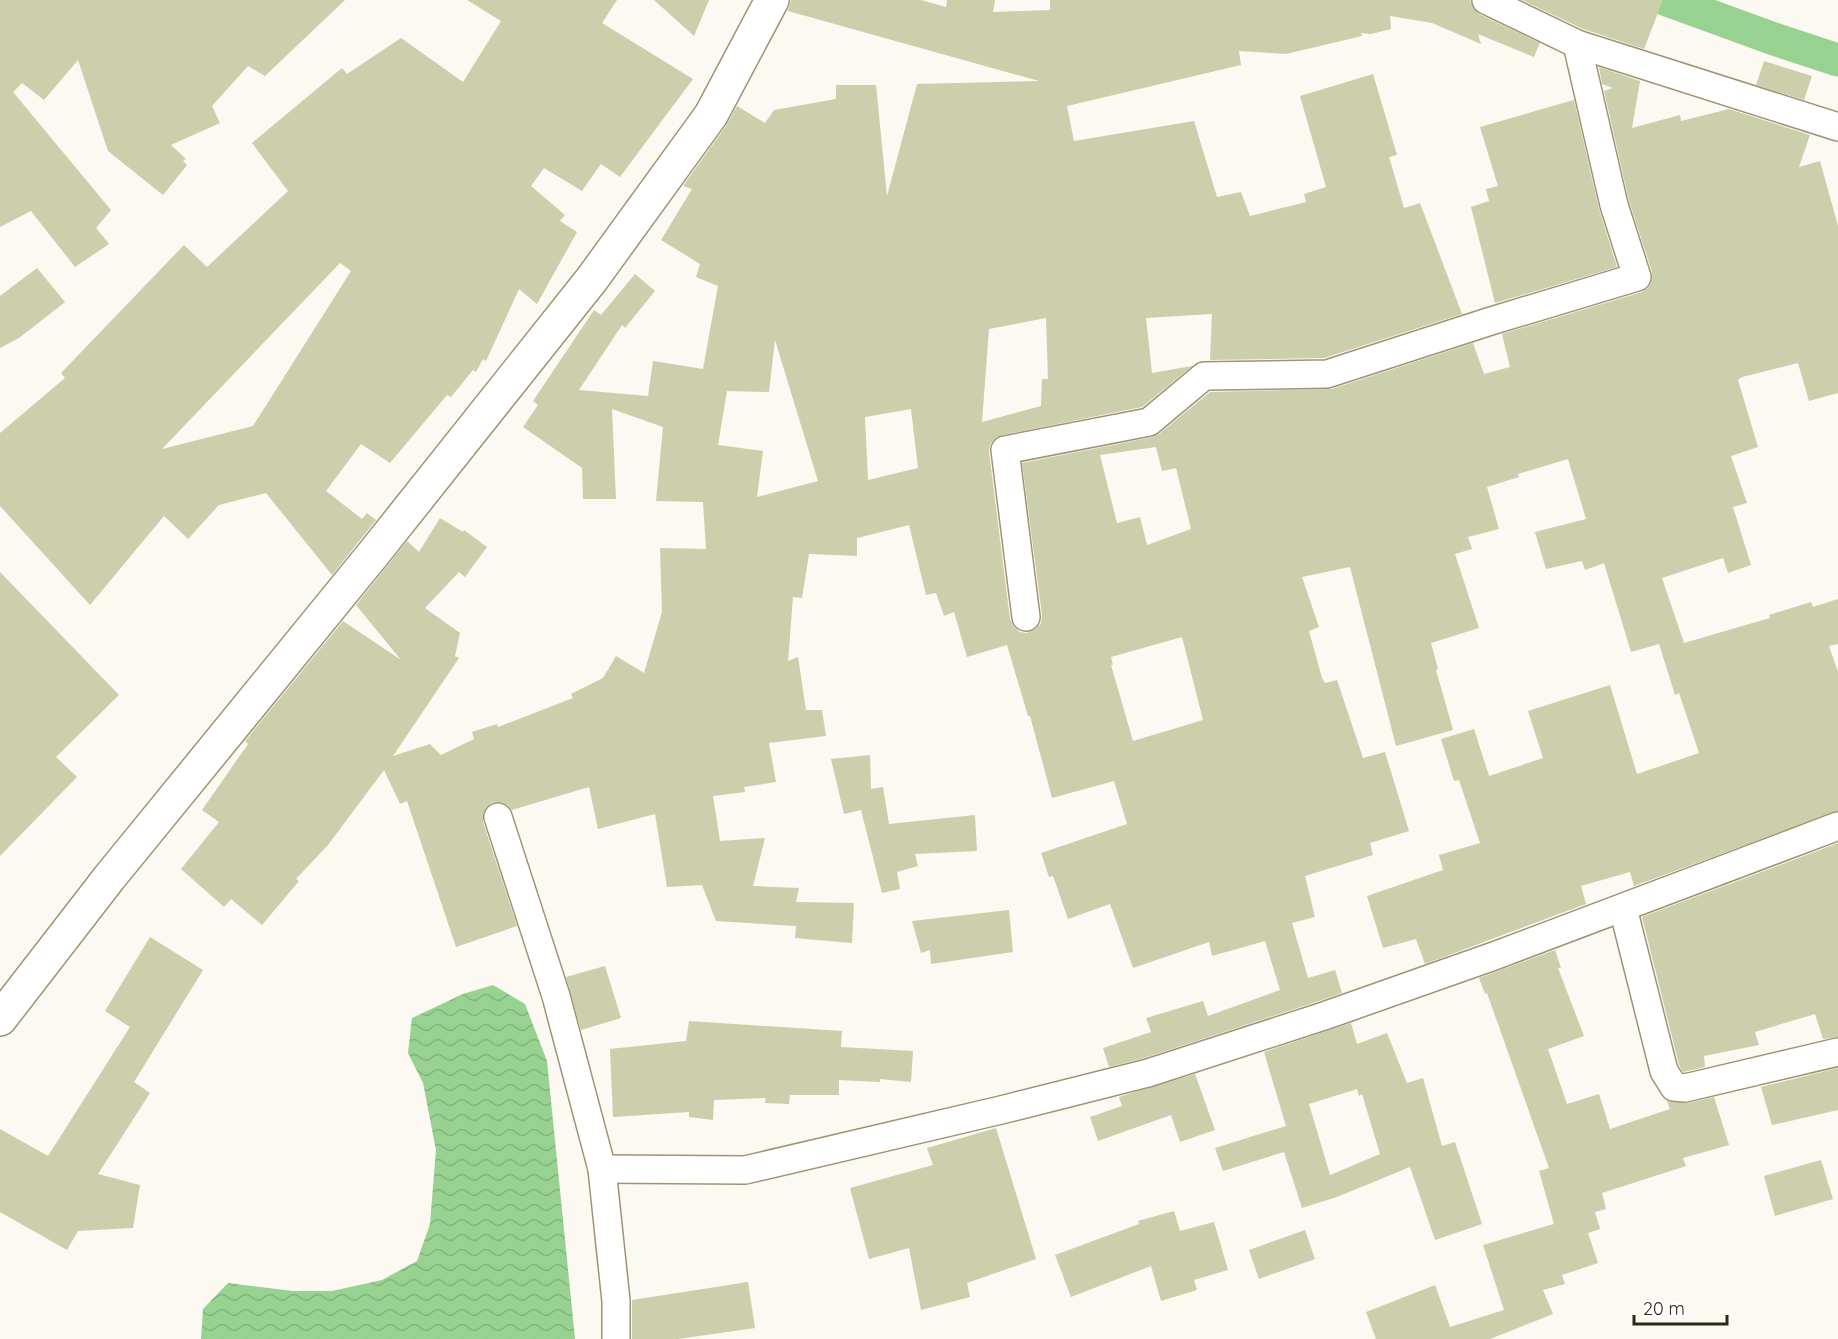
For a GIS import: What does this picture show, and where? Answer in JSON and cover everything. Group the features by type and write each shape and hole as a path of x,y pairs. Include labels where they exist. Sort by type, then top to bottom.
{"street":[{"path":"0,1019 109,878 374,553 592,279 711,115 772,0"},
{"path":"1486,0 1577,44 1838,127"},
{"path":"1026,616 1005,450 1149,422 1204,376 1327,374 1637,277 1614,205 1577,44"},
{"path":"498,817 556,996 602,1168 616,1302 616,1339"},
{"path":"602,1168 745,1170 1148,1073 1324,1016 1623,908 1838,826"},
{"path":"1623,908 1664,1071 1674,1087 1685,1088 1838,1052"}],"water":[{"path":"493,985 525,1004 547,1061 575,1339 201,1339 203,1309 228,1283 293,1291 332,1291 382,1280 417,1261 430,1224 436,1150 423,1083 408,1053 412,1018 463,994"}],"building":[{"path":"0,0 345,0 265,76 248,66 212,106 220,123 171,145 186,159 183,161 187,165 163,195 108,151 78,60 44,100 22,83 13,92 111,210 96,228 109,244 75,267 31,211 0,227"},
{"path":"467,0 617,0 602,23 693,79 620,177 601,164 582,191 544,168 531,186 565,215 560,221 577,232 537,304 519,289 486,361 483,359 476,372 473,370 451,397 447,395 390,463 361,444 326,491 362,519 367,513 376,520 332,575 266,493 219,505 188,539 164,516 90,605 0,506 0,433 65,378 61,373 184,245 207,267 288,191 252,143 342,68 347,74 401,38 463,82 501,21","holes":["340,263 351,271 253,426 162,449"]},
{"path":"654,0 709,0 694,36"},
{"path":"791,0 921,0 946,7 947,0 995,0 993,12 1050,10 1050,0 1470,0 1473,8 1479,14 1540,43 1534,57 1478,34 1481,44 1432,23 1390,16 1391,29 1371,34 1361,33 1362,36 1286,54 1239,51 1241,65 1067,106 1074,141 1194,121 1217,197 1241,192 1250,216 1306,202 1304,194 1326,187 1300,96 1373,74 1397,155 1389,157 1404,208 1420,203 1462,314 1324,358 1210,360 1212,314 1146,318 1152,373 1192,366 1142,407 1002,435 995,438 990,445 1010,619 1020,632 1027,633 1036,629 1041,623 1042,615 1022,463 1153,437 1210,392 1332,389 1473,343 1484,374 1510,367 1502,334 1642,292 1648,288 1652,281 1652,272 1629,201 1604,91 1613,88 1602,84 1599,67 1640,81 1632,128 1680,115 1681,121 1729,109 1810,135 1799,167 1820,161 1838,226 1838,393 1809,401 1798,363 1738,380 1758,447 1731,456 1747,503 1733,507 1751,565 1728,573 1723,558 1662,578 1684,643 1770,618 1769,615 1811,602 1813,607 1838,599 1838,644 1829,646 1838,672 1838,811 1634,886 1630,872 1581,886 1586,904 1425,964 1416,939 1383,948 1367,896 1443,870 1439,855 1480,843 1459,780 1454,781 1441,739 1474,729 1489,776 1543,758 1528,711 1610,685 1637,774 1699,753 1679,693 1675,695 1659,644 1631,652 1604,563 1585,570 1582,561 1546,569 1535,532 1586,519 1568,459 1518,474 1519,477 1487,487 1499,529 1468,537 1472,549 1455,554 1479,628 1431,643 1453,730 1396,746 1350,567 1302,577 1319,627 1309,631 1322,678 1325,683 1337,680 1363,758 1385,752 1409,831 1370,843 1373,855 1305,876 1315,917 1292,923 1308,978 1335,970 1342,993 1319,1001 1144,1058 1109,1067 1103,1048 1151,1032 1146,1018 1203,1001 1208,1016 1280,990 1265,941 1212,956 1209,942 1133,968 1110,904 1068,919 1053,876 1049,877 1041,853 1127,824 1114,781 1052,798 1030,716 1028,716 1007,645 967,657 954,612 944,616 936,593 926,595 909,525 857,538 857,556 809,554 802,598 793,597 788,661 798,657 806,710 822,710 826,736 769,743 776,782 744,787 745,792 713,796 720,841 765,838 753,886 799,888 796,902 854,903 852,943 795,938 796,926 716,921 702,885 667,887 655,814 598,829 589,787 512,810 501,802 493,802 486,807 483,822 517,926 456,947 407,801 400,804 384,770 328,845 296,879 299,881 262,925 231,899 224,907 181,869 219,822 202,810 248,744 245,741 343,621 401,660 356,605 407,541 419,552 440,518 463,532 464,530 487,547 465,577 459,572 425,608 460,633 455,656 459,658 393,756 430,744 441,755 474,739 472,732 497,724 498,727 573,698 571,694 603,678 616,656 644,673 662,612 660,548 706,549 703,502 656,501 663,427 612,409 616,499 583,499 582,468 523,427 538,405 533,401 594,310 601,315 635,274 655,291 625,328 622,325 579,390 648,396 653,361 703,369 718,286 696,277 700,264 661,240 692,189 683,186 726,126 737,106 765,123 774,110 836,99 836,85 876,85 887,196 917,84 1039,81 788,11","holes":["1046,318 1048,379 1042,379 1041,406 982,422 989,329","775,340 818,481 757,497 763,451 718,445 727,391 769,392","911,409 918,468 868,480 865,417","1156,447 1162,471 1176,468 1191,529 1147,545 1140,517 1117,523 1100,455","1182,637 1203,720 1133,741 1111,665 1113,665 1111,657"]},
{"path":"1522,0 1663,0 1644,49 1583,29"},
{"path":"1764,61 1812,76 1804,100 1756,85"},
{"path":"1574,100 1599,209 1617,267 1495,303 1471,207 1489,201 1486,189 1498,186 1480,127"},
{"path":"37,268 65,302 19,338 0,348 0,296"},
{"path":"0,572 119,695 56,757 77,777 0,856"},
{"path":"870,755 871,789 883,787 889,824 975,815 977,851 915,854 918,866 897,872 900,889 882,893 861,810 844,814 831,759"},
{"path":"1838,843 1838,1037 1823,1039 1815,1014 1755,1032 1759,1045 1704,1056 1705,1067 1683,1072 1679,1065 1642,917"},
{"path":"1009,910 1013,952 931,964 930,950 921,953 912,921"},
{"path":"150,937 203,970 134,1082 150,1093 98,1174 140,1185 133,1228 78,1231 67,1250 0,1212 0,1129 48,1156 130,1027 105,1011"},
{"path":"1555,950 1561,968 1558,968 1584,1036 1548,1049 1567,1104 1599,1094 1610,1129 1670,1109 1667,1101 1688,1103 1714,1097 1729,1145 1683,1158 1686,1166 1602,1193 1606,1209 1595,1212 1600,1229 1588,1233 1598,1263 1562,1275 1565,1284 1543,1290 1553,1314 1490,1339 1376,1339 1366,1312 1435,1285 1450,1327 1504,1310 1483,1245 1554,1224 1539,1171 1549,1168 1487,993 1485,994 1479,978"},
{"path":"605,966 621,1018 581,1030 566,977"},
{"path":"689,1021 842,1031 841,1047 913,1051 911,1082 880,1079 880,1082 839,1080 839,1095 790,1095 789,1104 765,1103 766,1098 714,1100 713,1120 689,1117 689,1112 613,1117 610,1049 686,1041"},
{"path":"1351,1023 1357,1044 1387,1033 1407,1083 1423,1078 1442,1146 1455,1142 1482,1224 1435,1240 1410,1167 1337,1197 1302,1208 1284,1152 1223,1171 1215,1148 1286,1126 1264,1052","holes":["1357,1089 1359,1096 1362,1094 1380,1154 1330,1175 1309,1104"]},
{"path":"1838,1068 1838,1110 1772,1125 1761,1087"},
{"path":"1195,1074 1215,1130 1180,1142 1171,1115 1098,1141 1090,1117 1122,1106 1119,1097"},
{"path":"996,1128 1036,1259 967,1283 970,1297 921,1310 909,1248 869,1259 850,1188 933,1165 927,1148"},
{"path":"1821,1160 1833,1199 1775,1216 1764,1176"},
{"path":"1174,1211 1180,1231 1214,1222 1228,1270 1194,1280 1197,1290 1161,1301 1151,1266 1071,1297 1055,1255 1139,1224 1138,1221"},
{"path":"1305,1230 1315,1259 1259,1279 1249,1250"},
{"path":"748,1282 755,1328 678,1339 632,1339 632,1300"}],"waterway":[{"path":"1667,0 1838,60"}]}
